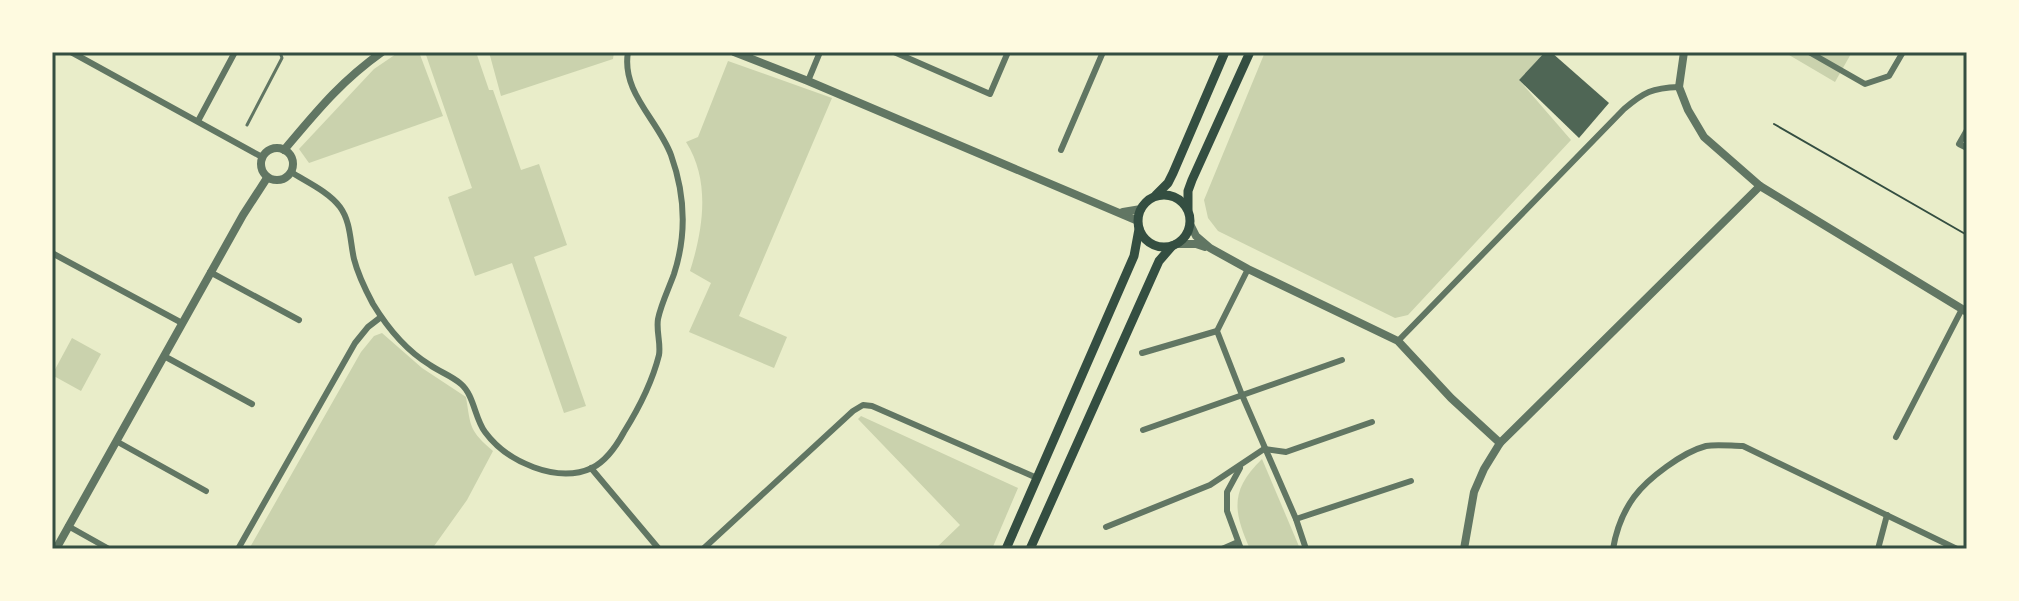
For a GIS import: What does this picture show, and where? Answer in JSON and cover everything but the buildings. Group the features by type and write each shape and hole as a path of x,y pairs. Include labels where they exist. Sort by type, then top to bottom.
{"main road":[{"path":"1006,549 1134,256 1141,209 1168,183 1225,52"},
{"path":"1030,549 1159,261 1185,236 1190,224 1188,191 1250,52"},
{"path":"1156,195 1172,195 1188,209"},
{"path":"1138,225 1145,239 1152,244 1164,247 1174,245"}],"street":[{"path":"71,52 262,157"},
{"path":"198,121 235,52"},
{"path":"284,150 342,83 382,52"},
{"path":"291,172 333,200 344,214 360,280 381,317 427,364 464,386 483,430 492,440 524,464 552,472 580,472 595,466 616,446 644,399 659,353 657,323 678,262 683,230 684,214 678,175 666,142 631,86 627,72 628,52"},
{"path":"734,52 1115,211 1138,225"},
{"path":"808,81 820,52"},
{"path":"894,52 911,56 990,94 1008,52"},
{"path":"1061,150 1103,52"},
{"path":"1684,52 1679,87 1704,137 1760,186 1964,310 1896,437"},
{"path":"1809,52 1865,84 1889,76 1903,52"},
{"path":"1398,341 1624,109 1640,95 1655,88 1679,87"},
{"path":"1967,130 1959,144 1967,148"},
{"path":"272,149 284,150 292,159 291,172 279,181 267,178 261,167 262,157 272,149"},
{"path":"56,549 210,272 267,178"},
{"path":"1464,549 1474,492 1500,443 1760,186"},
{"path":"1115,211 1141,209"},
{"path":"1190,224 1196,236 1210,248 1398,341 1451,398 1500,443"},
{"path":"1174,245 1196,244 1210,248"},
{"path":"52,253 182,323"},
{"path":"1142,353 1217,331 1248,269"},
{"path":"210,272 299,320"},
{"path":"238,549 355,343 381,317"},
{"path":"1217,331 1306,549"},
{"path":"164,356 252,404"},
{"path":"1143,430 1342,360"},
{"path":"703,549 853,411 865,404 1037,478"},
{"path":"1106,527 1210,485 1264,449 1286,452 1372,422"},
{"path":"116,441 206,491"},
{"path":"1613,549 1616,531 1635,496 1679,457 1707,446 1743,446 1957,549"},
{"path":"1222,549 1240,546 1227,511 1227,492 1239,469 1264,449"},
{"path":"591,468 659,549"},
{"path":"1296,519 1411,481"},
{"path":"1878,549 1887,515"},
{"path":"68,526 109,549"}],"lane":[{"path":"247,125 282,58 280,52"}],"path":[{"path":"1774,124 1967,235"}],"green space":[{"path":"399,52 419,52 443,116 309,163 299,149 374,69"},
{"path":"425,52 476,52 521,170 539,164 567,245 534,257 586,406 564,413 512,263 475,276 448,197 472,188"},
{"path":"489,52 614,52 613,59 501,96"},
{"path":"1265,52 1545,52 1519,80 1571,140 1408,315 1395,318 1218,231 1208,218 1204,200"},
{"path":"1784,52 1852,52 1835,82"},
{"path":"728,61 832,98 739,316 787,337 774,368 689,332 711,283 690,271 701,222 702,189 694,157 686,142 698,137"},
{"path":"382,333 422,368 466,397 472,428 493,451 467,500 432,549 249,549 361,352 374,336"},
{"path":"72,338 101,354 81,391 52,375"},
{"path":"861,416 1018,488 992,549 935,549 960,525 858,419"},
{"path":"1262,459 1300,549 1250,549 1240,523 1238,501 1244,481"}]}
